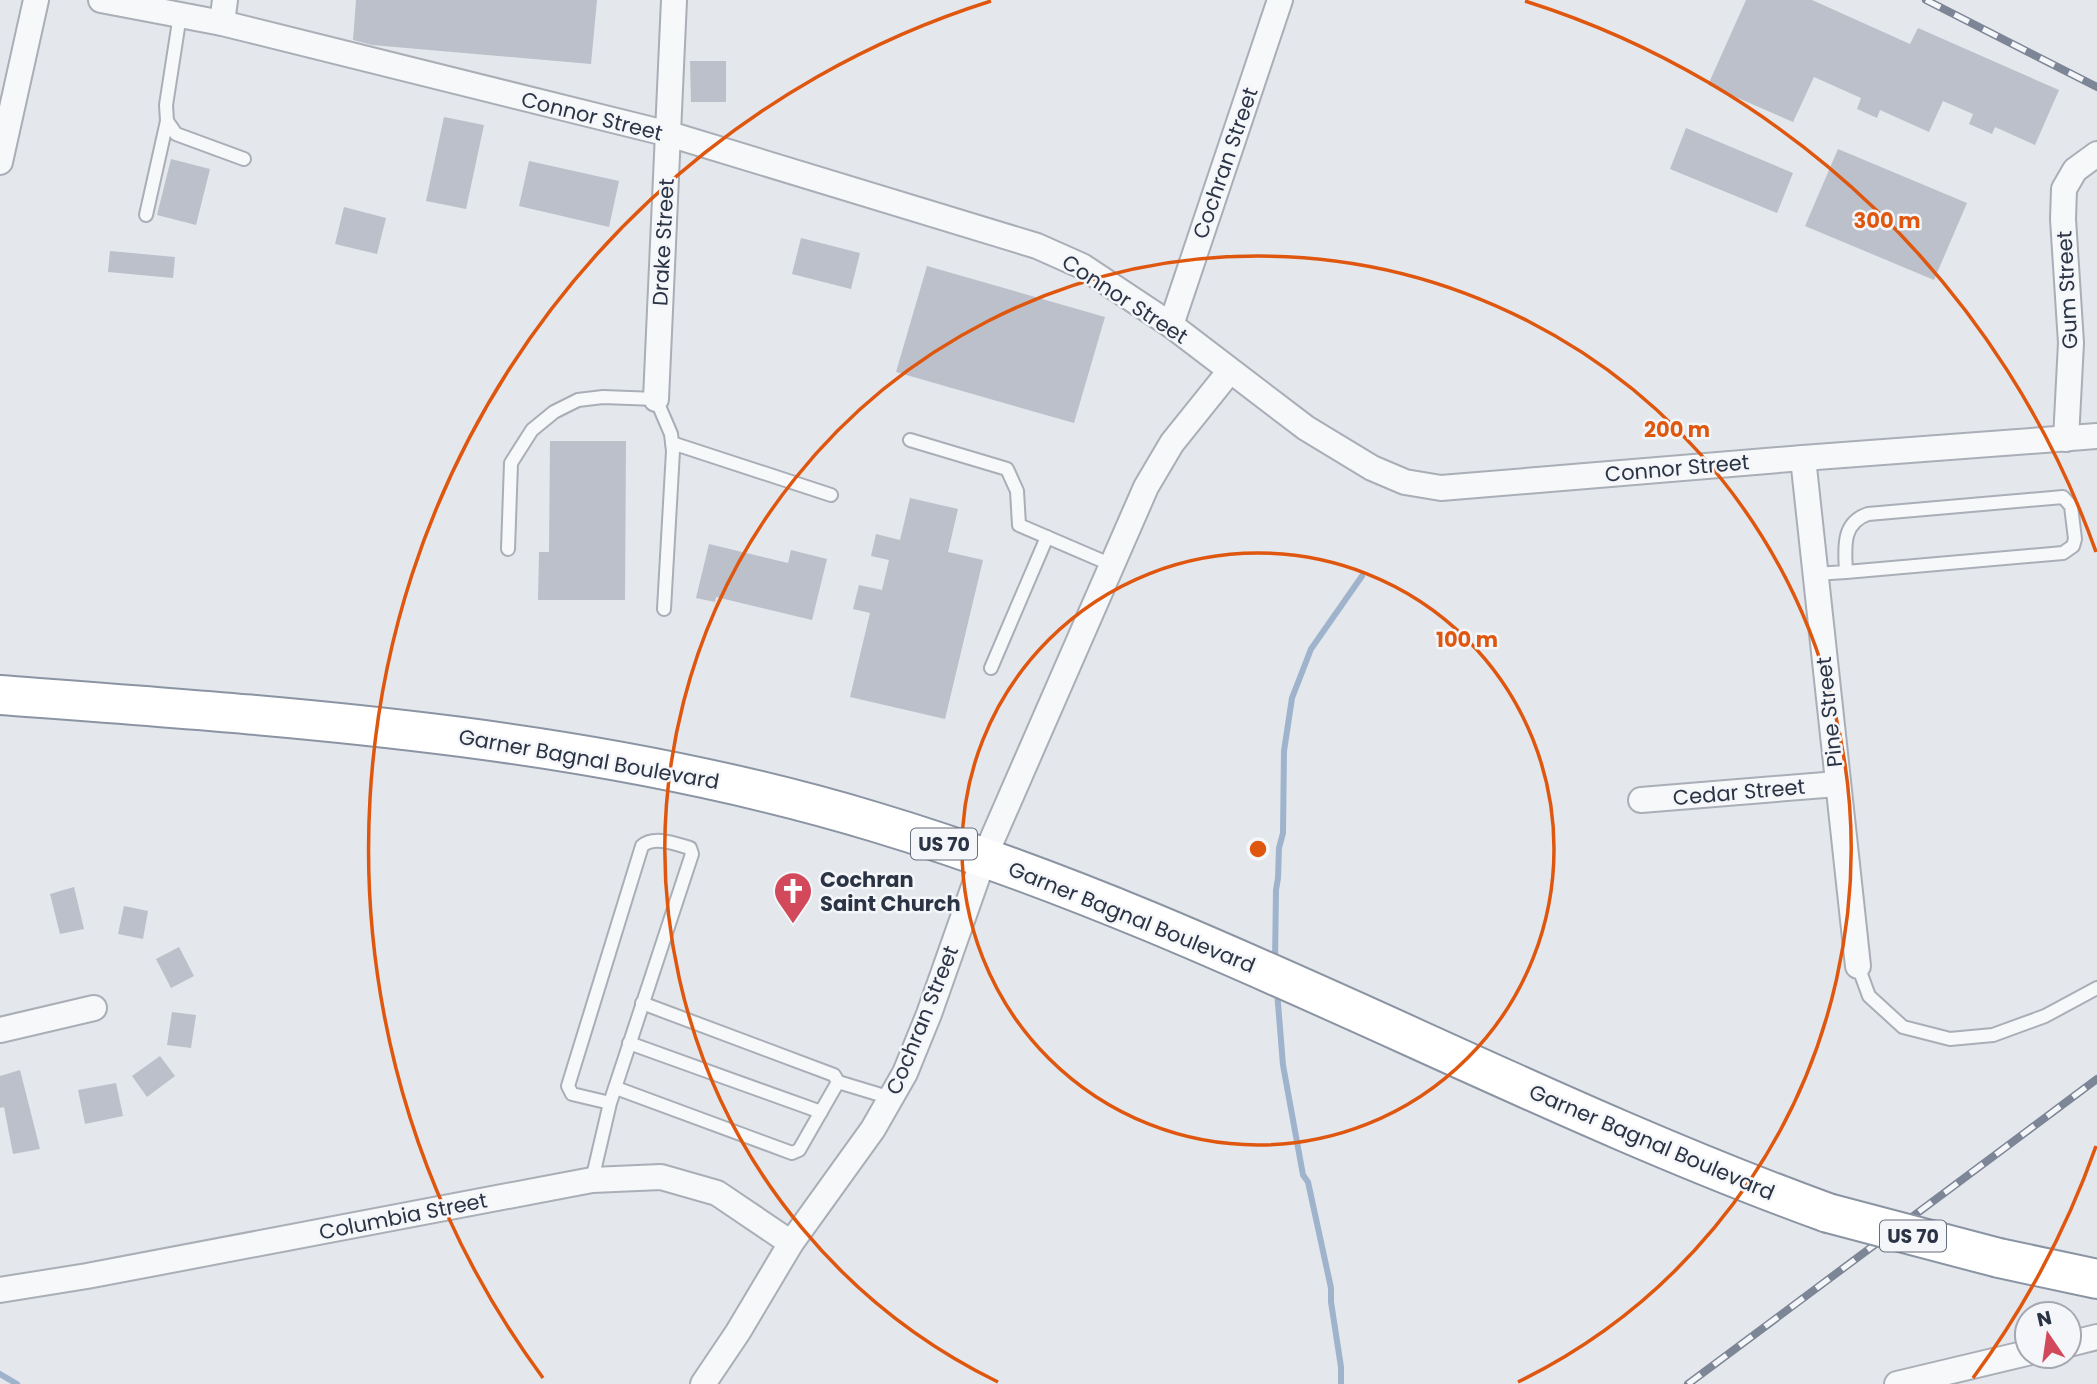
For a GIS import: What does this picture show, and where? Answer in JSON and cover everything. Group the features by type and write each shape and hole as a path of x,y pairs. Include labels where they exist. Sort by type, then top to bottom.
{"highway":[{"name":"Garner Bagnal Boulevard","path":"0,695 305,718 559,749 769,792 877,822 1096,900 1276,975 1660,1148 1828,1213 1999,1258 2097,1279"}],"street":[{"path":"0,162 36,0"},
{"name":"Connor Street","path":"101,0 180,15 224,11 669,134 1037,246 1082,266 1171,326 1306,428 1372,468 1405,482 1441,488 2097,436"},
{"name":"Drake Street","path":"656,400 674,0"},
{"name":"Cochran Street","path":"1171,326 1280,0"},
{"name":"Gum Street","path":"2066,439 2071,343 2063,219 2064,189 2075,170 2097,154"},
{"name":"Cochran Street","path":"703,1384 738,1332 791,1243 873,1129 905,1073 929,1014 984,858 1146,487 1172,443 1229,372"},
{"name":"Pine Street","path":"1802,458 1858,966"},
{"name":"Cedar Street","path":"1641,800 1837,784"},
{"path":"0,1030 94,1008"},
{"name":"Columbia Street","path":"0,1290 87,1276 593,1180 661,1177 717,1193 791,1243"},
{"path":"1897,1384 2013,1356"}],"lane":[{"path":"146,215 167,121 166,105 180,15"},
{"path":"167,121 176,134 244,159"},
{"path":"508,549 511,463 532,430 554,412 578,400 603,397 656,400 672,443 664,609"},
{"path":"910,440 1006,469 1017,491 1019,525 1112,565"},
{"path":"672,443 831,495"},
{"path":"1815,574 1846,572 2063,553 2073,546 2075,540 2071,506 2063,497 1868,514 1857,520 1845,537 1846,572"},
{"path":"991,668 1047,537"},
{"path":"593,1180 610,1103 692,854 690,848 678,844 653,840 642,846 568,1086 572,1094 610,1103"},
{"path":"1858,966 1869,996 1903,1027 1950,1039 1993,1035 2045,1016 2097,988"},
{"path":"642,1003 834,1075 838,1082 891,1098"},
{"path":"629,1043 821,1112"},
{"path":"616,1088 792,1153 799,1150 838,1082"}],"building":[{"path":"356,0 597,0 591,64 372,45 353,40"},
{"path":"1746,0 1812,0 1910,44 1918,28 2059,90 2035,145 1995,127 1992,134 1969,124 1973,114 1943,101 1929,132 1880,110 1877,118 1857,109 1861,98 1814,77 1793,122 1708,85"},
{"path":"690,61 726,61 726,102 691,102"},
{"path":"444,117 484,125 466,209 426,201"},
{"path":"1686,128 1793,173 1777,213 1670,169"},
{"path":"1838,149 1967,203 1934,280 1805,226"},
{"path":"171,159 210,169 196,225 157,215"},
{"path":"529,161 619,181 609,227 519,206"},
{"path":"344,207 386,218 377,254 335,244"},
{"path":"801,238 860,253 851,289 792,274"},
{"path":"110,251 175,257 173,278 108,272"},
{"path":"927,266 1105,317 1074,423 896,372"},
{"path":"550,441 626,441 625,600 538,600 539,552 549,552"},
{"path":"910,498 958,509 948,552 983,560 945,719 850,697 870,613 853,609 859,585 882,590 889,560 871,556 876,534 900,540"},
{"path":"709,544 788,563 791,550 827,559 812,620 716,597 715,602 696,598"},
{"path":"74,887 84,929 60,934 50,894"},
{"path":"124,906 148,911 143,939 118,934"},
{"path":"179,947 194,976 171,988 156,959"},
{"path":"172,1012 196,1015 191,1048 167,1045"},
{"path":"160,1056 175,1076 147,1097 132,1076"},
{"path":"20,1070 40,1149 13,1154 4,1107 0,1108 0,1076"},
{"path":"116,1083 123,1116 85,1124 78,1090"}],"waterway":[{"path":"1275,962 1276,890 1279,848 1283,833 1284,751 1292,698 1311,649 1362,576"},
{"path":"1277,991 1283,1065 1303,1175 1308,1182 1331,1288 1341,1384"},
{"path":"0,1374 17,1384"}],"railway":[{"path":"1926,0 2097,87"},
{"path":"1688,1384 2097,1079"}],"place":[{"name":"Cochran Saint Church","path":"793,925"}]}
